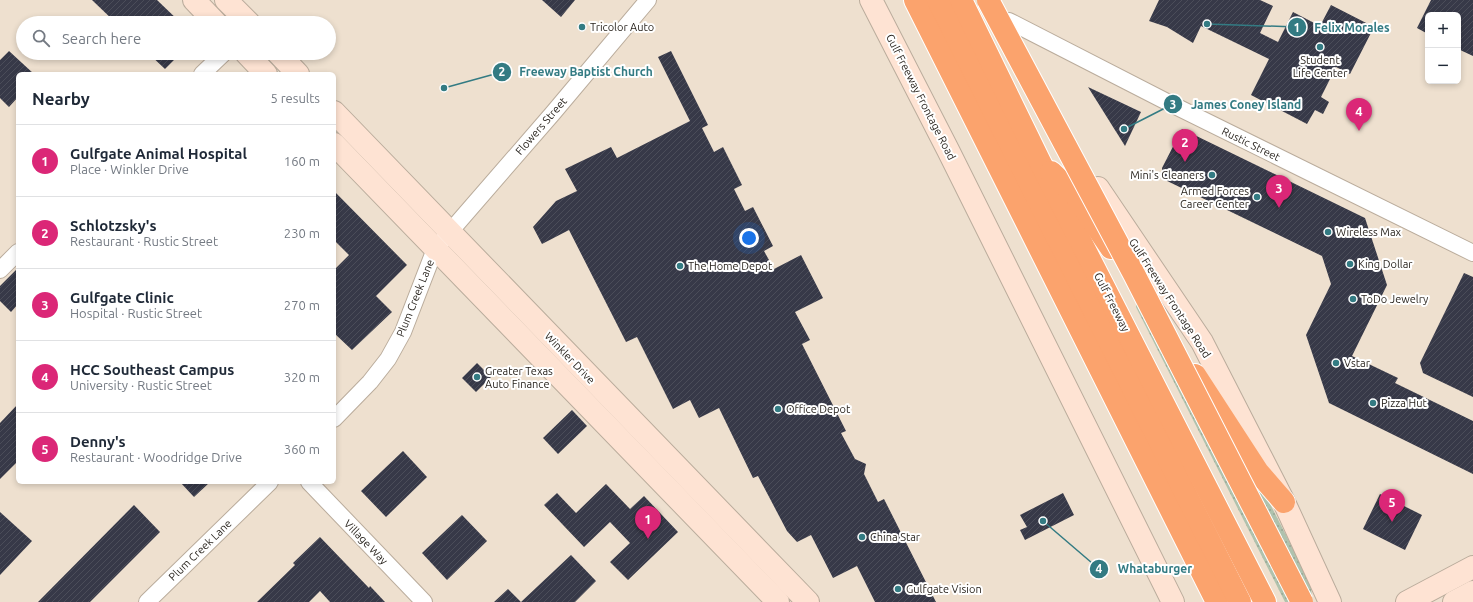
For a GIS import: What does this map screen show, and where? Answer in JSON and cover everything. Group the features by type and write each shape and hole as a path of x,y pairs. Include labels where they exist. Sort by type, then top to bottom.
{"highway":[{"name":"Gulf Freeway","path":"915,0 1231,600"},
{"name":"Gulf Freeway","path":"938,0 1231,600"},
{"name":"Gulf Freeway","path":"961,0 1040,162 1262,594"},
{"path":"988,0 1134,274 1302,602"},
{"path":"1040,162 1076,196 1258,472 1284,502"}],"main road":[{"path":"194,0 209,16"},
{"path":"226,0 242,16"},
{"name":"Gulf Freeway Frontage Road","path":"871,0 948,150 1173,602"},
{"name":"Gulf Freeway Frontage Road","path":"999,0 1069,140 1108,204 1202,342 1284,502 1330,602"},
{"path":"253,60 264,72"},
{"path":"285,60 296,72"},
{"name":"Winkler Drive","path":"336,114 448,232 808,602"},
{"name":"Winkler Drive","path":"336,146 778,602"},
{"path":"601,420 617,405"},
{"path":"719,542 736,528"},
{"path":"1143,541 1153,549 1183,602"},
{"path":"1307,553 1305,564 1315,586 1316,602"},
{"path":"1407,602 1473,567"},
{"path":"1454,602 1473,592"}],"street":[{"name":"Flowers Street","path":"448,232 553,113 648,0"},
{"name":"Rustic Street","path":"1009,21 1196,117 1473,253"},
{"path":"204,72 217,60"},
{"name":"Plum Creek Lane","path":"336,417 370,382 388,359 403,332 435,248 448,232"},
{"path":"0,270 16,254"},
{"name":"Plum Creek Lane","path":"147,602 268,484"},
{"name":"Village Way","path":"311,484 424,602"}],"green space":[{"path":"1137,298 1264,492 1311,584 1312,602 1285,602 1136,307"}],"building":[{"path":"92,0 157,0 174,16 109,16"},
{"path":"542,0 575,0 561,17"},
{"name":"Student Life Center","path":"1159,0 1260,0 1273,6 1260,33 1278,42 1293,12 1320,26 1331,5 1374,27 1350,74 1336,67 1321,97 1329,102 1323,114 1315,110 1307,124 1251,95 1269,59 1201,26 1193,43 1167,27 1149,21"},
{"path":"1431,0 1473,0 1473,56 1461,50 1461,12 1425,12"},
{"path":"1425,12 1425,32 1417,28"},
{"path":"9,51 16,57 16,60 19,60 32,72 16,72 16,99 9,107 0,98 0,60"},
{"path":"671,51 708,125 702,128 714,152 723,147 742,185 734,189 745,211 753,207 773,246 764,251 774,269 801,255 823,298 795,312 810,340 802,344 846,431 841,433 855,459 866,464 864,474 878,502 884,499 936,602 875,602 857,566 833,578 811,535 797,542 787,531 758,476 753,478 719,408 699,418 690,400 673,409 637,337 626,342 569,230 542,244 533,227 556,201 577,191 565,169 611,147 617,158 690,121 658,57"},
{"path":"155,60 174,60 165,69"},
{"path":"1088,87 1141,112 1125,146"},
{"path":"1182,129 1365,218 1387,285 1352,356 1398,378 1395,383 1473,421 1473,474 1329,403 1306,335 1331,284 1322,256 1163,179 1162,168"},
{"path":"336,193 407,265 376,296 392,312 352,350 336,335 336,268 349,255 336,242"},
{"path":"16,270 16,306 11,312 0,301 0,286"},
{"path":"1464,273 1473,277 1473,397 1423,373 1420,363"},
{"name":"Greater Texas Auto Finance","path":"477,363 491,377 476,392 462,378"},
{"path":"16,406 16,463 0,479 0,423"},
{"path":"572,410 587,426 558,454 543,438"},
{"path":"403,451 427,477 386,517 361,491"},
{"path":"182,484 208,484 194,497"},
{"path":"606,484 630,509 644,496 678,532 628,580 610,562 630,543 610,522 584,547 544,505 557,493 576,513"},
{"path":"1063,493 1074,515 1025,540 1020,530 1027,527 1020,515"},
{"path":"1380,494 1422,515 1405,550 1363,529"},
{"path":"134,505 160,532 90,602 38,602"},
{"path":"0,512 32,541 0,575"},
{"path":"462,515 487,541 447,580 422,553"},
{"path":"320,537 369,588 370,586 385,602 330,602 320,591 309,602 257,602 295,565 293,563"},
{"path":"571,555 596,581 575,602 521,602"},
{"path":"508,589 521,602 494,602"}],"place":[{"name":"Felix Morales","path":"1207,24"},
{"name":"Tricolor Auto","path":"582,27"},
{"name":"Student Life Center","path":"1320,47"},
{"name":"Freeway Baptist Church","path":"444,88"},
{"name":"James Coney Island","path":"1124,129"},
{"name":"HCC Southeast Campus","path":"1359,131"},
{"name":"Schlotzsky's","path":"1185,162"},
{"name":"Mini's Cleaners","path":"1212,175"},
{"name":"Armed Forces Career Center","path":"1257,197"},
{"name":"Gulfgate Clinic","path":"1279,208"},
{"name":"Wireless Max","path":"1328,232"},
{"name":"King Dollar","path":"1350,264"},
{"name":"The Home Depot","path":"680,266"},
{"name":"ToDo Jewelry","path":"1353,299"},
{"name":"Vstar","path":"1336,363"},
{"name":"Greater Texas Auto Finance","path":"477,377"},
{"name":"Pizza Hut","path":"1373,403"},
{"name":"Office Depot","path":"778,409"},
{"name":"Whataburger","path":"1043,521"},
{"name":"Denny's","path":"1392,522"},
{"name":"China Star","path":"862,537"},
{"name":"Gulfgate Animal Hospital","path":"648,539"},
{"name":"Gulfgate Vision","path":"898,589"}]}
